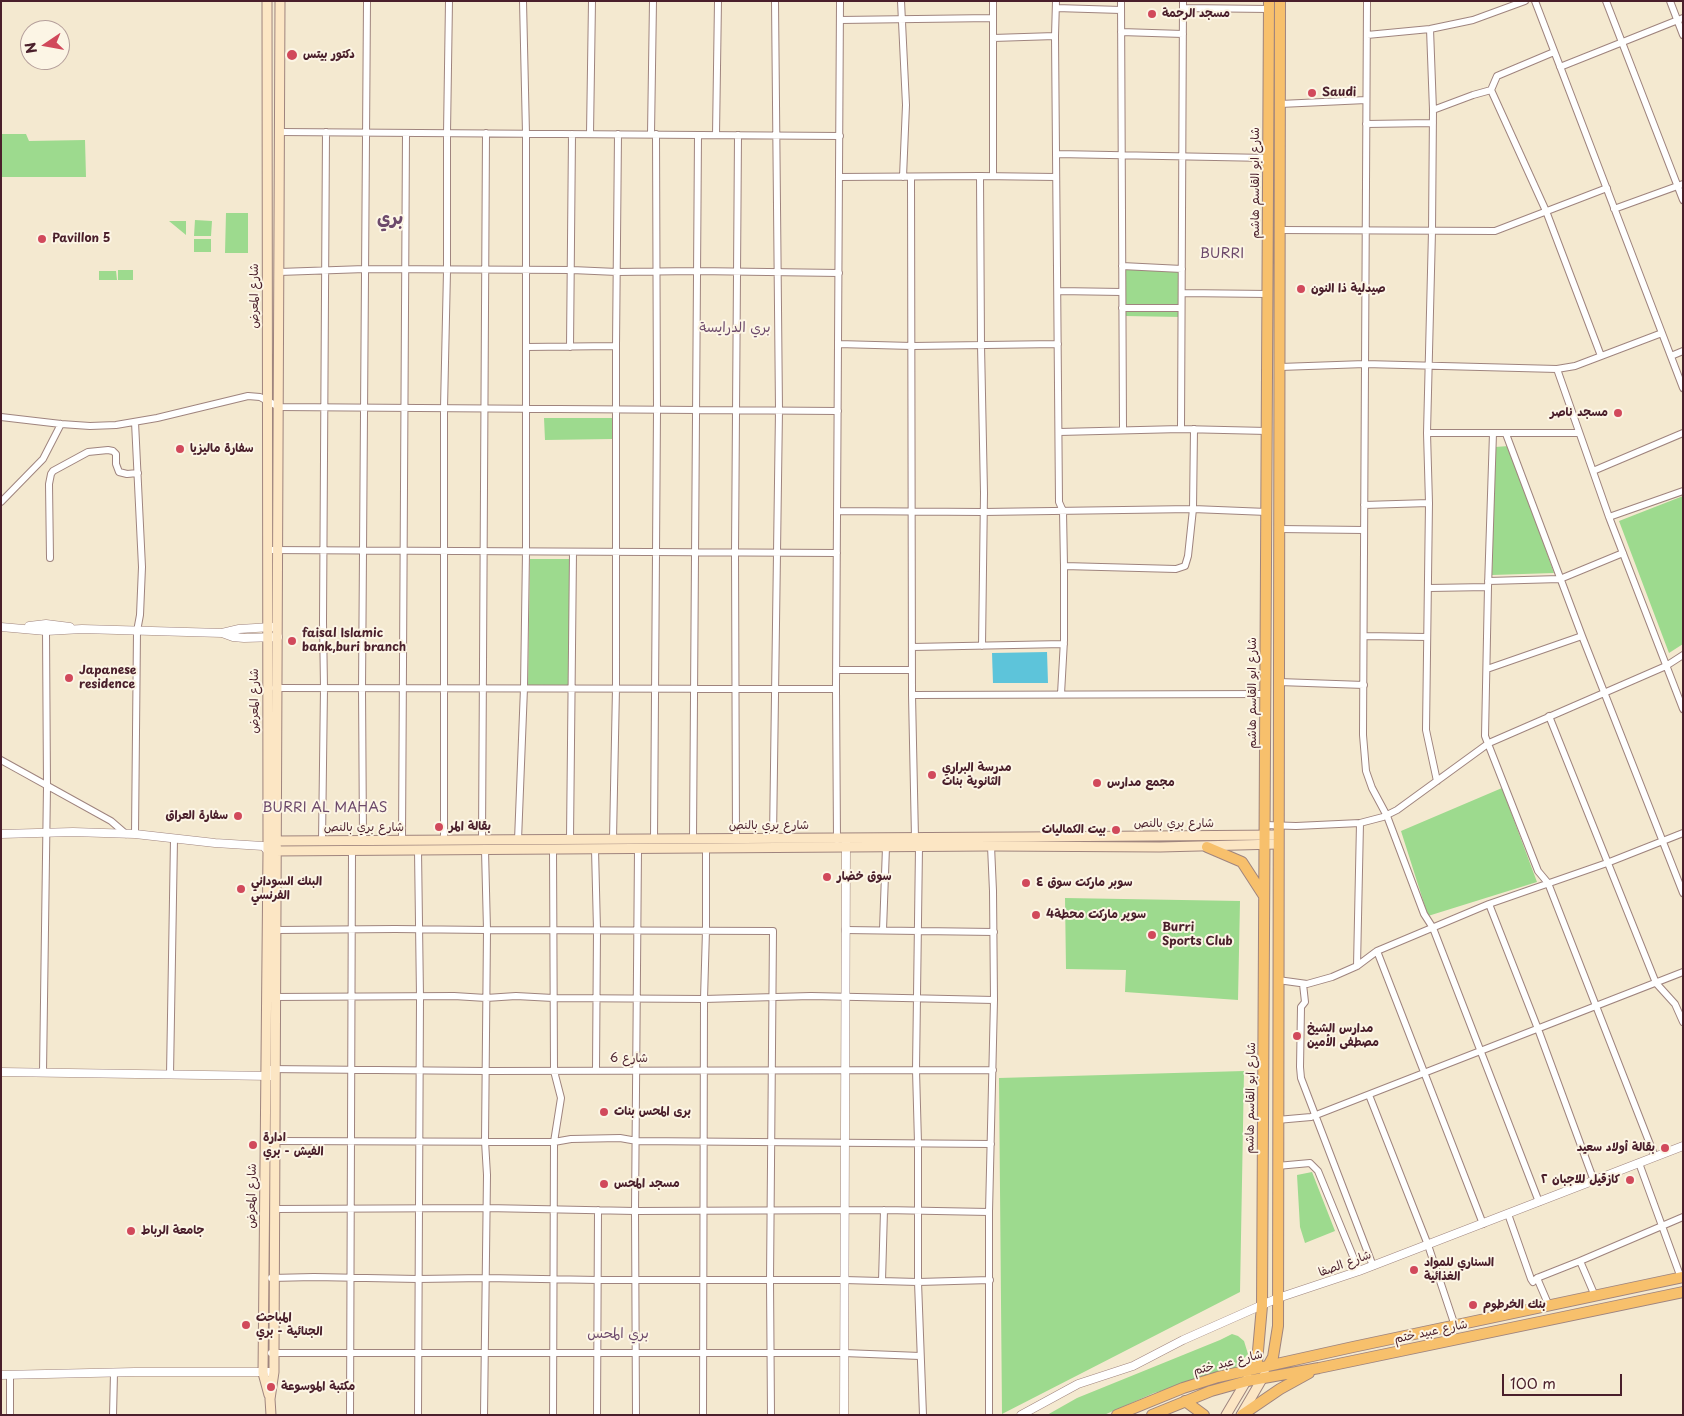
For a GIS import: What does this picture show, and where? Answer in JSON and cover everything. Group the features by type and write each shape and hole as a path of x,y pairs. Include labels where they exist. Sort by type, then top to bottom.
{"main road":[{"name":"شارع المعرض","path":"267,1 269,847 263,1373 270,1399"},
{"name":"شارع المعرض","path":"269,847 277,841 280,1"},
{"name":"شارع ابو القاسم هاشم","path":"1242,1415 1273,1358 1278,1326 1280,1"},
{"name":"شارع ابو القاسم هاشم","path":"1226,1415 1257,1362 1262,1306 1269,5"},
{"path":"267,104 279,104"},
{"path":"267,264 279,268"},
{"name":"شارع بري بالنص","path":"269,847 352,850 638,849 841,843 915,838 1278,834"},
{"name":"شارع بري بالنص","path":"277,841 773,838 886,847 1207,847 1265,835"},
{"name":"شارع المعرض","path":"269,847 277,930 274,1372 270,1415"},
{"path":"1207,847 1242,862 1265,897"},
{"name":"شارع عبيد ختم","path":"1349,1348 1682,1278"},
{"name":"شارع عبيد ختم","path":"1185,1401 1211,1391 1247,1381 1320,1368 1683,1292"},
{"name":"شارع عبد ختم","path":"1118,1415 1183,1388 1218,1377 1349,1348"},
{"path":"1242,1415 1280,1389 1320,1368"},
{"path":"1152,1415 1185,1401 1204,1415"}],"street":[{"path":"363,840 362,688 367,1"},
{"path":"444,840 444,408 449,1"},
{"path":"518,840 524,688 526,552 526,134 523,1"},
{"path":"590,134 592,1"},
{"path":"653,1 653,134 657,272 654,688 656,771 654,839"},
{"path":"716,135 718,1"},
{"path":"773,838 779,410 775,1"},
{"path":"840,1 836,689 845,930 844,1415"},
{"path":"901,1 906,105 903,177"},
{"path":"993,1 993,176"},
{"path":"1121,1 1122,429"},
{"path":"1367,1 1363,734 1366,771 1372,788 1387,816 1424,914 1433,928 1539,1202"},
{"path":"1367,35 1430,29 1473,20 1525,1"},
{"path":"1535,1 1683,388"},
{"path":"1606,1 1680,185 1683,200"},
{"path":"1670,1 1680,19 1683,35"},
{"path":"1061,694 1064,644 1064,566 1063,511 1059,502 1056,5 1121,10"},
{"path":"1181,428 1183,5 1269,5"},
{"path":"840,20 993,18"},
{"path":"1560,66 1680,19"},
{"path":"1430,29 1433,123 1427,433 1429,588 1426,730 1438,780"},
{"path":"1121,32 1183,34"},
{"path":"993,38 1055,36"},
{"path":"1554,52 1497,76 1491,90 1546,211 1601,356"},
{"path":"1433,110 1491,90"},
{"path":"1280,104 1366,100"},
{"path":"1366,124 1433,123"},
{"path":"279,132 840,136"},
{"path":"322,841 326,132"},
{"path":"402,840 406,133"},
{"path":"482,840 486,133"},
{"path":"570,347 572,134"},
{"path":"613,839 617,552 618,134"},
{"path":"693,839 698,135"},
{"path":"736,839 735,410 738,135"},
{"path":"1057,154 1268,158"},
{"path":"980,176 983,512 982,646"},
{"path":"839,177 1056,177"},
{"path":"911,177 912,695 915,838 919,847 916,1070 918,1282 923,1415"},
{"path":"1614,210 1680,185"},
{"path":"1280,230 1495,231 1606,188"},
{"path":"1122,266 1182,268"},
{"path":"279,268 325,271 365,269 839,273"},
{"path":"1058,292 1122,292"},
{"path":"1182,292 1268,294"},
{"path":"1122,308 1181,308"},
{"path":"1280,367 1365,364 1557,370 1575,366 1662,334"},
{"path":"838,344 912,346 1058,344"},
{"path":"526,347 616,346"},
{"path":"1670,356 1683,351"},
{"path":"1557,370 1609,517 1683,709"},
{"path":"1,417 90,426 135,422 244,396 253,396 278,407 838,411"},
{"path":"135,422 142,585 137,631 135,834"},
{"path":"1,502 43,459 61,424"},
{"path":"1059,432 1181,428 1267,431"},
{"path":"1064,566 1176,569 1186,566 1193,509 1194,429"},
{"path":"1427,433 1506,434 1579,432"},
{"path":"1593,471 1683,432"},
{"path":"1493,433 1485,736 1538,871 1548,884 1655,1157"},
{"path":"1506,434 1560,579 1683,893"},
{"path":"50,558 49,484 53,471 88,452 108,450 116,454 116,464 119,472 127,474 138,473"},
{"path":"1609,517 1683,491"},
{"path":"1364,505 1429,503"},
{"path":"837,511 983,512 1193,509 1267,512"},
{"path":"1279,529 1364,530"},
{"path":"268,550 837,553"},
{"path":"570,839 573,552"},
{"path":"1429,588 1560,579 1623,553"},
{"path":"1,627 46,624 82,630"},
{"path":"13,627 46,631 222,633 238,629 278,627"},
{"path":"43,1072 47,786 46,631"},
{"path":"222,633 238,638 278,637"},
{"path":"1364,636 1427,637"},
{"path":"1487,669 1582,636"},
{"path":"912,647 1064,644"},
{"path":"1265,835 1278,834 1296,826 1360,823 1387,816 1489,743 1666,666 1683,655"},
{"path":"836,670 912,670"},
{"path":"1279,682 1364,685"},
{"path":"268,688 836,689"},
{"path":"912,695 1266,694"},
{"path":"1549,716 1656,983 1675,1004 1683,1022"},
{"path":"1,760 111,821 126,834"},
{"path":"1357,966 1360,823"},
{"name":"شارع بري بالنص","path":"1,834 46,832 135,834 215,844 269,847"},
{"path":"1278,980 1311,984 1357,966 1376,952 1489,904 1607,863 1683,833"},
{"path":"170,1074 174,838"},
{"path":"989,1415 989,1212 994,1000 991,846"},
{"path":"883,930 886,847"},
{"path":"703,1415 706,848"},
{"path":"553,849 554,1071 561,1098 554,1142 553,1415"},
{"path":"595,849 597,930 596,1070"},
{"path":"636,1415 635,1211 638,849"},
{"path":"350,1415 352,1277 352,850"},
{"path":"418,850 420,997 418,1415"},
{"path":"484,1415 487,1175 485,1141 487,930 485,850"},
{"path":"1489,904 1538,1029 1594,1181"},
{"path":"277,930 773,931 770,1280 771,1415"},
{"path":"845,930 994,932"},
{"path":"1376,952 1483,1224"},
{"path":"1277,1120 1307,1119 1683,972"},
{"path":"1303,984 1305,1002 1301,1007 1301,1078 1373,1266"},
{"path":"266,997 454,996 486,998 516,996 704,999 845,996 994,1000"},
{"name":"شارع 6","path":"276,1073 352,1070 993,1070"},
{"path":"1,1072 276,1073"},
{"path":"1368,1095 1428,1245 1455,1326"},
{"path":"276,1141 554,1142 572,1139 620,1138 637,1141 991,1144"},
{"name":"شارع الصفا","path":"1021,1415 1078,1384 1133,1366 1183,1340 1278,1298 1373,1266 1683,1146"},
{"path":"1277,1166 1310,1163 1318,1171 1359,1271"},
{"path":"1639,1163 1682,1278"},
{"path":"275,1209 418,1210 486,1208 635,1211 771,1209 989,1212"},
{"path":"596,1415 598,1210"},
{"path":"882,1281 884,1210"},
{"path":"1508,1214 1533,1282 1537,1278 1683,1217"},
{"path":"1580,1261 1594,1296"},
{"path":"264,1279 352,1277 918,1282 990,1280"},
{"path":"1537,1278 1549,1306"},
{"path":"263,1352 553,1354 844,1353 920,1356"},
{"path":"1,1374 274,1372"},
{"path":"113,1415 114,1373"},
{"path":"10,1374 10,1415"}],"green space":[{"path":"1,134 26,134 29,141 85,140 86,177 1,177"},
{"path":"226,213 248,213 248,253 225,253"},
{"path":"195,220 212,221 211,236 194,236"},
{"path":"169,221 186,221 186,235"},
{"path":"194,239 211,239 211,252 194,252"},
{"path":"1126,269 1182,270 1180,317 1125,316"},
{"path":"118,270 133,270 133,280 118,280"},
{"path":"99,271 116,271 117,280 99,280"},
{"path":"544,418 613,418 612,439 545,440"},
{"path":"1509,446 1554,573 1492,575 1495,447"},
{"path":"1683,496 1683,644 1669,653 1619,521"},
{"path":"530,559 571,559 570,685 528,685"},
{"path":"1502,788 1537,882 1428,916 1401,831"},
{"name":"Burri Sports Club","path":"1065,898 1240,901 1238,1000 1125,992 1126,970 1066,969"},
{"path":"1244,1071 1240,1292 1002,1414 999,1078"},
{"path":"1312,1172 1335,1231 1305,1243 1300,1227 1297,1175"},
{"path":"1232,1334 1244,1341 1248,1354 1233,1370 1154,1393 1104,1415 1047,1415 1077,1398"}],"water":[{"path":"1047,652 1048,683 993,683 992,653"}],"place":[{"name":"مسجد الرحمة","path":"1152,14"},
{"name":"دكتور بيتس","path":"292,55"},
{"name":"Saudi","path":"1312,93"},
{"name":"Pavillon 5","path":"42,239"},
{"name":"صيدلية ذا النون","path":"1301,289"},
{"name":"مسجد ناصر","path":"1618,413"},
{"name":"سفارة ماليزيا","path":"180,449"},
{"name":"faisal Islamic bank,buri branch","path":"292,641"},
{"name":"Japanese residence","path":"69,678"},
{"name":"مدرسة البراري الثانوية بنات","path":"932,775"},
{"name":"مجمع مدارس","path":"1097,783"},
{"name":"سفارة العراق","path":"238,816"},
{"name":"بقالة المر","path":"439,827"},
{"name":"بيت الكماليات","path":"1116,830"},
{"name":"سوق خضار","path":"827,877"},
{"name":"سوبر ماركت سوق ٤","path":"1026,883"},
{"name":"البنك السوداني الفرنسي","path":"241,889"},
{"name":"سوپر مارکت محطة4","path":"1036,915"},
{"name":"Burri Sports Club","path":"1152,935"},
{"name":"مدارس الشيخ مصطفى الأمين","path":"1297,1036"},
{"name":"برى المحس بنات","path":"604,1112"},
{"name":"ادارة الفيش - بري","path":"253,1145"},
{"name":"بقالة أولاد سعيد","path":"1665,1148"},
{"name":"كازقيل للاجبان ٢","path":"1630,1180"},
{"name":"مسجد المحس","path":"604,1184"},
{"name":"جامعة الرباط","path":"131,1231"},
{"name":"السناري للمواد الغذائية","path":"1414,1270"},
{"name":"بنك الخرطوم","path":"1473,1305"},
{"name":"المباحث الجنائية - بري","path":"246,1325"},
{"name":"مكتبة الموسوعة","path":"271,1387"}],"district":[{"name":"بري","path":"390,219"},
{"name":"BURRI","path":"1222,254"},
{"name":"بري الدرايسة","path":"735,328"},
{"name":"BURRI AL MAHAS","path":"325,808"},
{"name":"بري المحس","path":"618,1334"}]}
